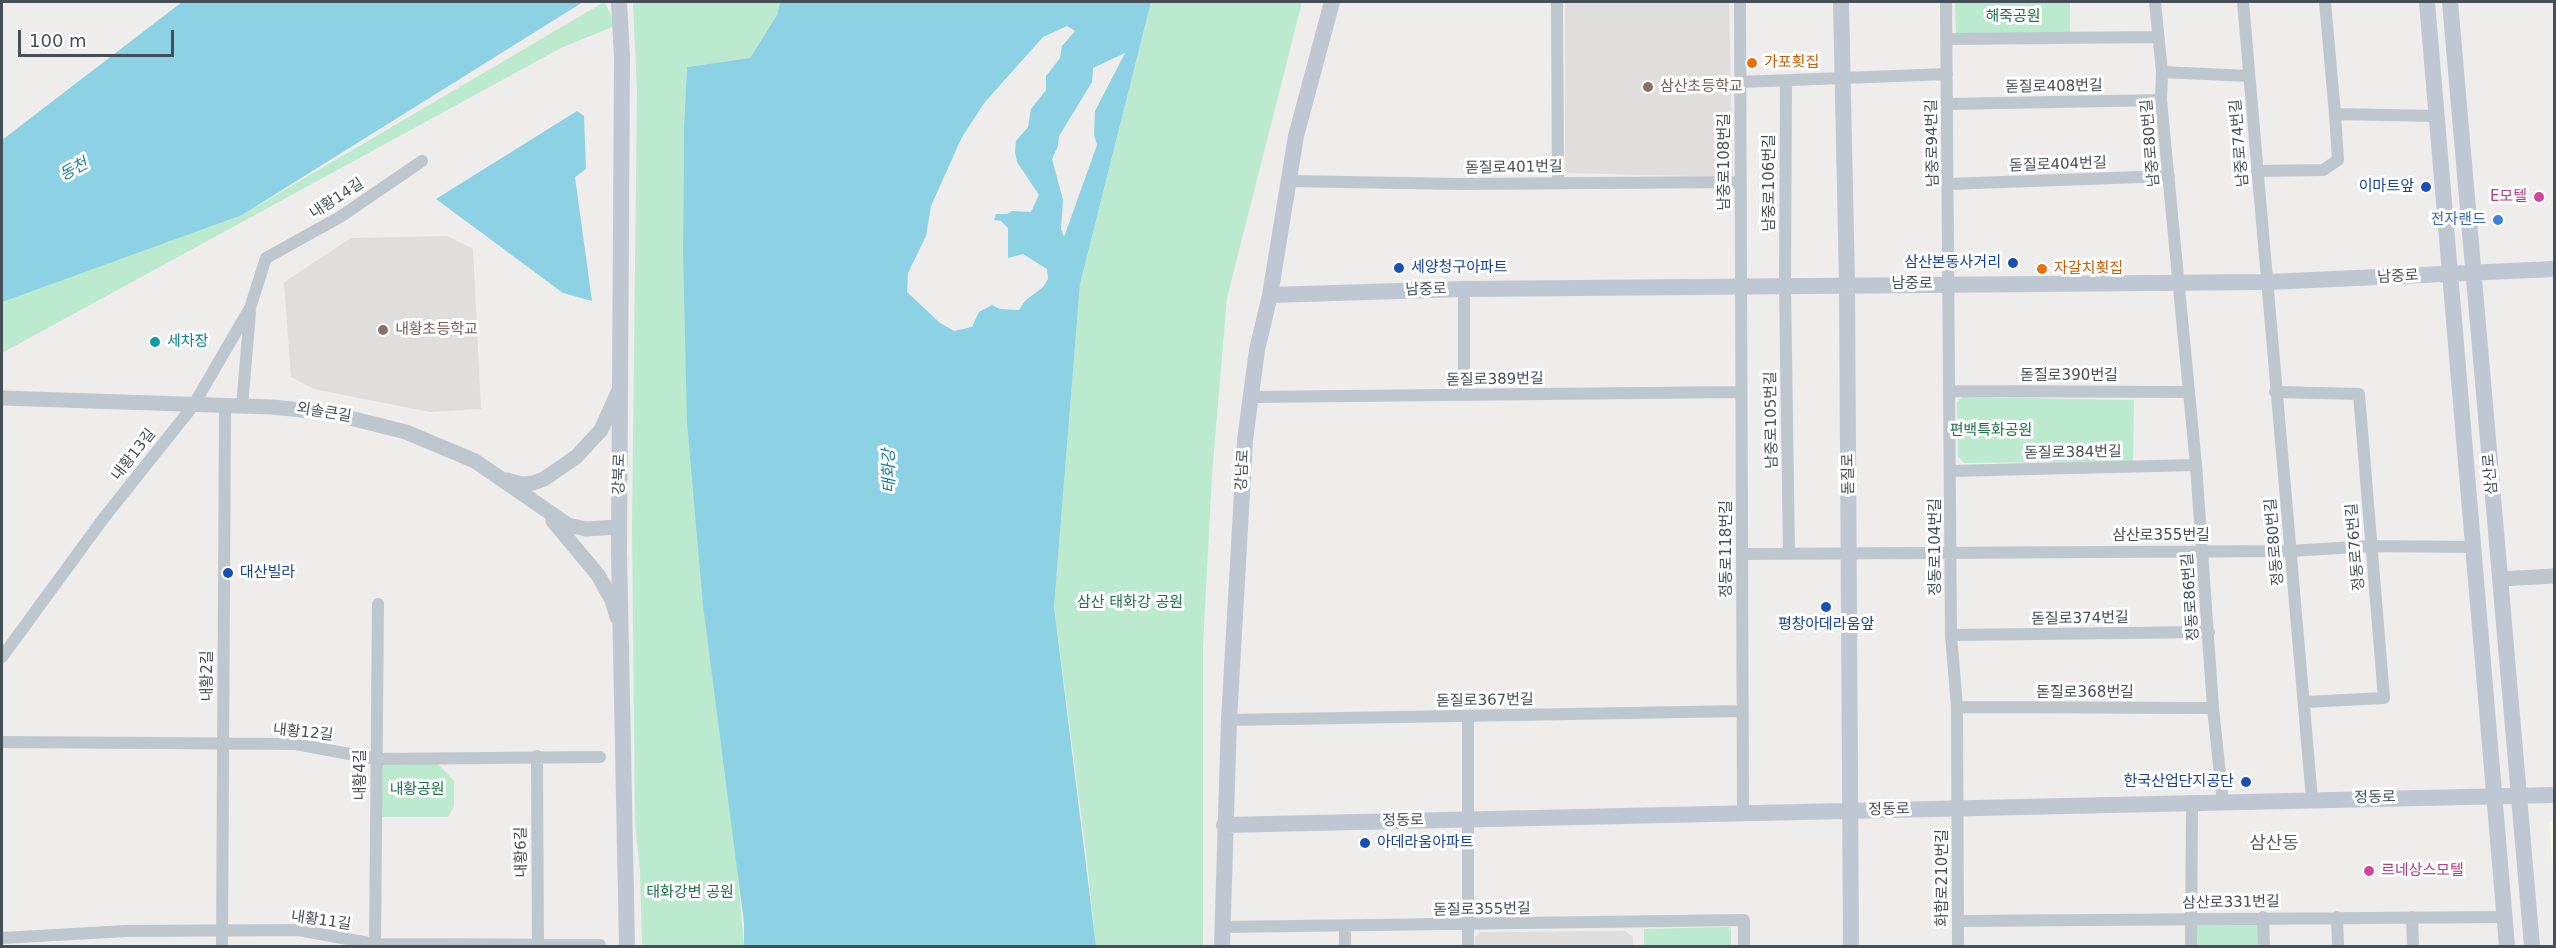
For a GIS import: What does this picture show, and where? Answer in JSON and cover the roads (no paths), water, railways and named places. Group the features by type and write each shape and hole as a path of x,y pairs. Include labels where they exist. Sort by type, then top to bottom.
{"main road":[{"name":"강남로","path":"1222,946 1229,720 1245,440 1250,397 1306,94 1332,2"},
{"name":"돋질로","path":"1841,2 1850,553 1851,946"},
{"name":"삼산로","path":"2427,2 2507,946"},
{"name":"삼산로","path":"2450,2 2532,946"},
{"name":"강북로","path":"620,9 622,57 619,527 627,946"},
{"name":"남중로","path":"1270,295 1464,289 1847,284 2268,282 2554,269"},
{"name":"정동로","path":"1224,825 2554,795"}],"street":[{"path":"1557,2 1558,182"},
{"name":"남중로108번길","path":"1740,2 1740,286"},
{"name":"남중로94번길","path":"1947,2 1949,285"},
{"name":"남중로80번길","path":"2155,2 2162,72 2161,100 2179,282"},
{"name":"남중로74번길","path":"2243,2 2268,282"},
{"path":"2257,171 2323,170 2338,160 2325,2"},
{"path":"1947,39 2158,37"},
{"path":"2162,72 2249,76"},
{"path":"1740,82 1947,74"},
{"name":"남중로106번길","path":"1785,286 1786,80"},
{"name":"돋질로408번길","path":"1947,104 2161,100"},
{"path":"2335,114 2437,116"},
{"name":"내황14길","path":"266,258 340,217 422,161"},
{"name":"돋질로404번길","path":"1948,184 2169,176"},
{"name":"돋질로401번길","path":"1289,181 1460,184 1740,182"},
{"name":"내황13길","path":"2,657 103,519 193,406 250,308 266,258"},
{"name":"정동로86번길","path":"2179,282 2196,465 2213,708 2223,802"},
{"name":"정동로80번길","path":"2268,282 2275,392 2305,702 2312,799"},
{"name":"정동로104번길","path":"1949,285 1951,635 1957,707 1958,809"},
{"name":"정동로118번길","path":"1740,286 1743,813"},
{"name":"남중로105번길","path":"1785,286 1789,554"},
{"path":"1464,289 1464,395"},
{"path":"242,406 250,308"},
{"path":"501,478 522,484 533,483 544,479 576,457 601,430 621,384"},
{"name":"돋질로390번길","path":"1950,391 2188,392"},
{"name":"돋질로389번길","path":"1250,397 1741,392"},
{"name":"정동로76번길","path":"2275,392 2359,393 2384,698 2305,702"},
{"name":"외솔큰길","path":"2,398 304,408 363,420 406,432 475,461 568,525 578,528 619,527"},
{"name":"내황2길","path":"222,946 225,406"},
{"name":"돋질로384번길","path":"1950,471 2196,465"},
{"path":"541,508 598,575 612,600 620,630"},
{"name":"삼산로355번길","path":"1742,554 2290,551 2371,546 2472,547"},
{"path":"2500,579 2554,576"},
{"name":"내황4길","path":"375,945 378,604"},
{"name":"돋질로374번길","path":"1951,635 2208,632"},
{"name":"돋질로368번길","path":"1957,707 2213,708"},
{"name":"돋질로367번길","path":"1229,720 1742,711"},
{"path":"1468,716 1470,820 1468,946"},
{"name":"내황12길","path":"2,742 296,744 376,759 600,757"},
{"name":"내황6길","path":"537,756 538,945"},
{"path":"2191,946 2189,919 2192,804"},
{"name":"화합로210번길","path":"1958,809 1958,946"},
{"path":"2263,917 2264,946"},
{"path":"2337,917 2338,946"},
{"path":"2412,917 2413,946"},
{"name":"삼산로331번길","path":"1959,921 2504,917"},
{"name":"돋질로355번길","path":"1222,927 1744,920 1743,946"},
{"path":"1345,926 1345,946"},
{"name":"내황11길","path":"2,938 126,931 298,930 375,945 600,945"}],"water":[{"name":"동천","path":"182,2 583,2 242,215 2,302 2,140"},
{"name":"태화강","path":"780,2 1151,2 1080,284 1054,607 1096,946 744,946 744,923 703,605 687,422 683,251 684,126 687,67 750,58 777,15","holes":["1067,26 1075,31 1062,46 1060,58 1046,76 1046,90 1031,109 1028,127 1016,141 1017,162 1039,195 1031,212 1012,211 1007,214 996,214 994,220 1001,221 1008,228 1008,258 1023,254 1047,269 1048,279 1043,287 1025,301 1019,310 1000,309 992,305 979,312 972,327 954,331 940,323 907,292 908,273 926,236 931,206 962,137 985,102 1043,37","1125,53 1095,111 1094,135 1097,145 1064,237 1061,229 1063,200 1052,159 1058,146 1059,136 1092,82 1093,68"]},
{"path":"577,111 584,116 586,169 575,177 592,301 563,293 436,199"}],"place":[{"name":"가포횟집","path":"1752,63"},
{"name":"삼산초등학교","path":"1648,87"},
{"name":"이마트앞","path":"2426,187"},
{"name":"E모텔","path":"2539,197"},
{"name":"전자랜드","path":"2498,220"},
{"name":"삼산본동사거리","path":"2013,263"},
{"name":"세양청구아파트","path":"1399,268"},
{"name":"자갈치횟집","path":"2042,269"},
{"name":"내황초등학교","path":"383,330"},
{"name":"세차장","path":"155,342"},
{"name":"대산빌라","path":"228,573"},
{"name":"평창아데라움앞","path":"1826,607"},
{"name":"한국산업단지공단","path":"2246,782"},
{"name":"아데라움아파트","path":"1365,843"},
{"name":"르네상스모텔","path":"2369,871"}],"district":[{"name":"삼산동","path":"2274,844"}],"park label":[{"name":"해죽공원","path":"2013,17"},
{"name":"편백특화공원","path":"1991,431"},
{"name":"삼산 태화강 공원","path":"1130,603"},
{"name":"내황공원","path":"417,790"},
{"name":"태화강변 공원","path":"690,893"}]}
